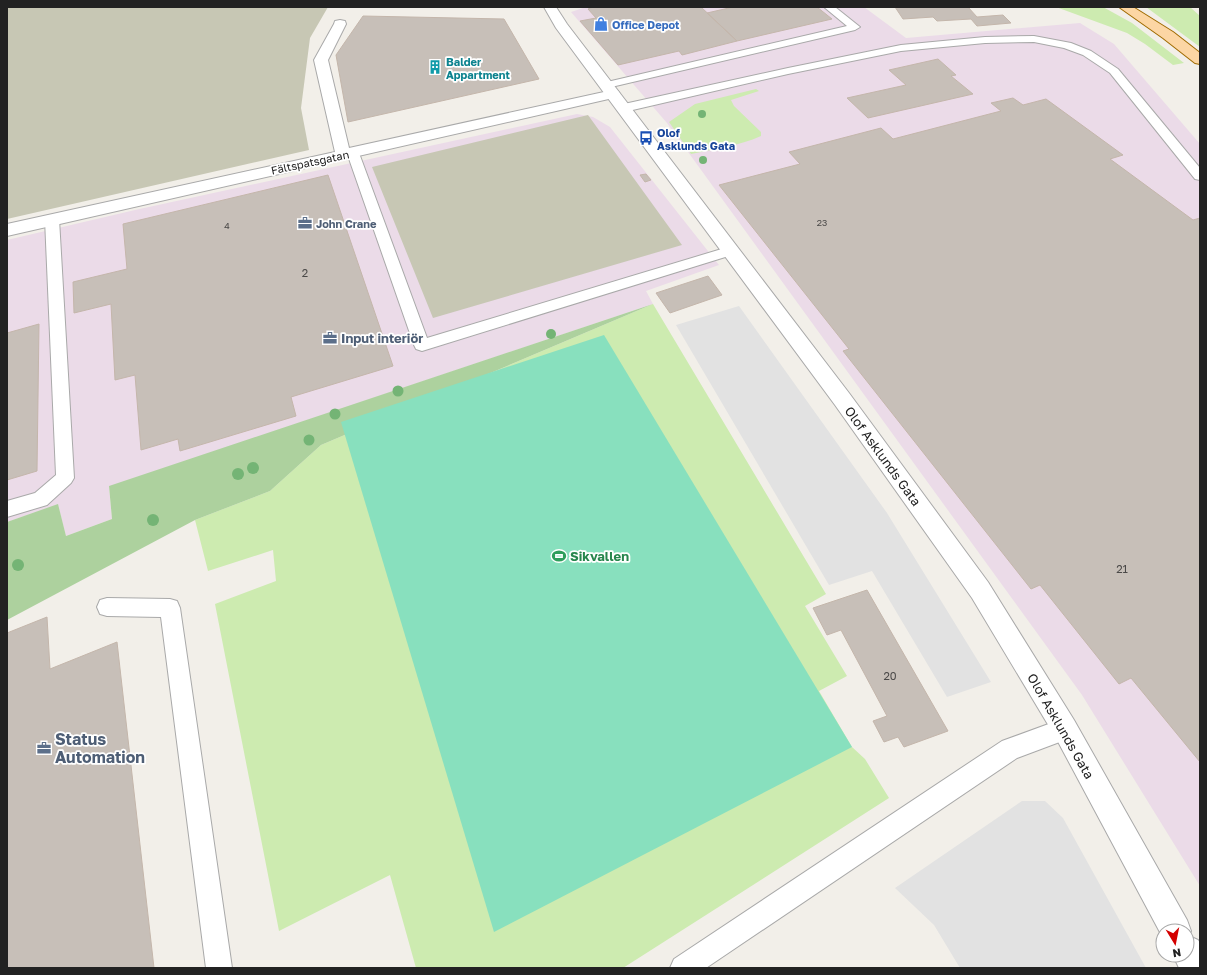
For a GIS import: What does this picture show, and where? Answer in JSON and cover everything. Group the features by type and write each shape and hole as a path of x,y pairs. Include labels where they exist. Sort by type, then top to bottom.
{"main road":[{"path":"1125,7 1168,34 1200,60"}],"street":[{"name":"Olof Asklunds Gata","path":"550,7 561,25 842,399 980,590 1065,729 1172,923"},
{"path":"340,24 321,60 348,154"},
{"name":"Fältspatsgatan","path":"7,230 614,96"}],"lane":[{"path":"614,96 855,27 829,7"},
{"path":"614,96 788,71 900,48 985,40 1034,39 1066,46 1087,53 1114,71 1200,176"},
{"path":"348,154 422,345 730,251"},
{"path":"7,509 41,499 65,478 52,220"},
{"path":"107,607 170,608 219,968"},
{"path":"683,968 1010,749 1065,729"}],"shaded area":[{"path":"7,7 328,7 310,38 301,108 309,150 7,219"},
{"path":"586,7 864,7 906,38 1080,23 1114,44 1200,144 1200,886 1082,695 667,123 571,12"},
{"path":"577,114 593,117 610,127 719,265 646,291 653,304 109,487 112,519 66,536 58,505 7,522 7,240 135,210"},
{"path":"588,115 682,245 433,318 372,167"},
{"path":"739,306 887,513 991,682 947,697 872,571 829,585 676,325"},
{"path":"1022,801 1045,801 1063,818 1146,968 960,968 934,925 895,888"}],"green space":[{"path":"1056,7 1103,7 1132,23 1184,63 1173,65 1145,44 1127,33"},
{"path":"1146,7 1190,7 1200,16 1200,47"},
{"path":"756,89 759,91 731,100 734,106 761,132 761,136 726,147 691,154 669,122 695,104"},
{"path":"653,304 826,594 805,606 847,676 819,691 852,747 865,759 889,798 623,968 416,968 390,875 279,931 215,604 276,581 273,550 208,571 195,520 270,491 321,445"},
{"path":"653,304 321,445 270,491 195,520 7,620 7,522 58,504 66,536 112,519 109,486"},
{"name":"Sikvallen","path":"604,335 852,747 494,932 341,422"}],"building":[{"path":"593,7 701,7 737,41 682,55 679,51 618,65 580,21 596,18 588,9"},
{"path":"733,7 817,7 832,19 737,41 707,13"},
{"path":"895,7 968,7 977,17 1003,15 1011,23 977,26 971,19 937,21 933,17 903,19"},
{"name":"Balder Appartment","path":"363,16 504,19 539,79 348,122 336,55"},
{"path":"938,59 956,75 951,76 973,94 868,118 847,98 906,85 889,70"},
{"path":"1013,98 1023,105 1046,99 1123,155 1110,159 1193,220 1200,218 1200,762 1131,678 1119,684 1040,585 1031,589 843,351 849,349 719,185 800,164 789,152 881,128 893,139 1001,111 991,103"},
{"path":"646,174 651,180 645,182 640,175"},
{"path":"328,175 393,366 291,397 296,416 180,451 178,439 141,450 135,375 115,380 111,304 74,313 73,282 127,269 123,224"},
{"path":"708,276 722,295 670,313 656,293"},
{"path":"39,324 37,471 7,480 7,333"},
{"path":"867,590 948,731 904,747 898,737 884,742 873,721 887,716 841,630 827,635 813,608"},
{"path":"47,617 50,669 117,642 154,968 7,968 7,633"}],"place":[{"name":"Office Depot","path":"601,24"},
{"name":"Balder Appartment","path":"435,67"},
{"name":"Olof Asklunds Gata","path":"646,138"},
{"name":"John Crane","path":"305,223"},
{"name":"Input interiör","path":"330,338"},
{"name":"Sikvallen","path":"559,556"},
{"name":"Status Automation","path":"44,748"}]}
